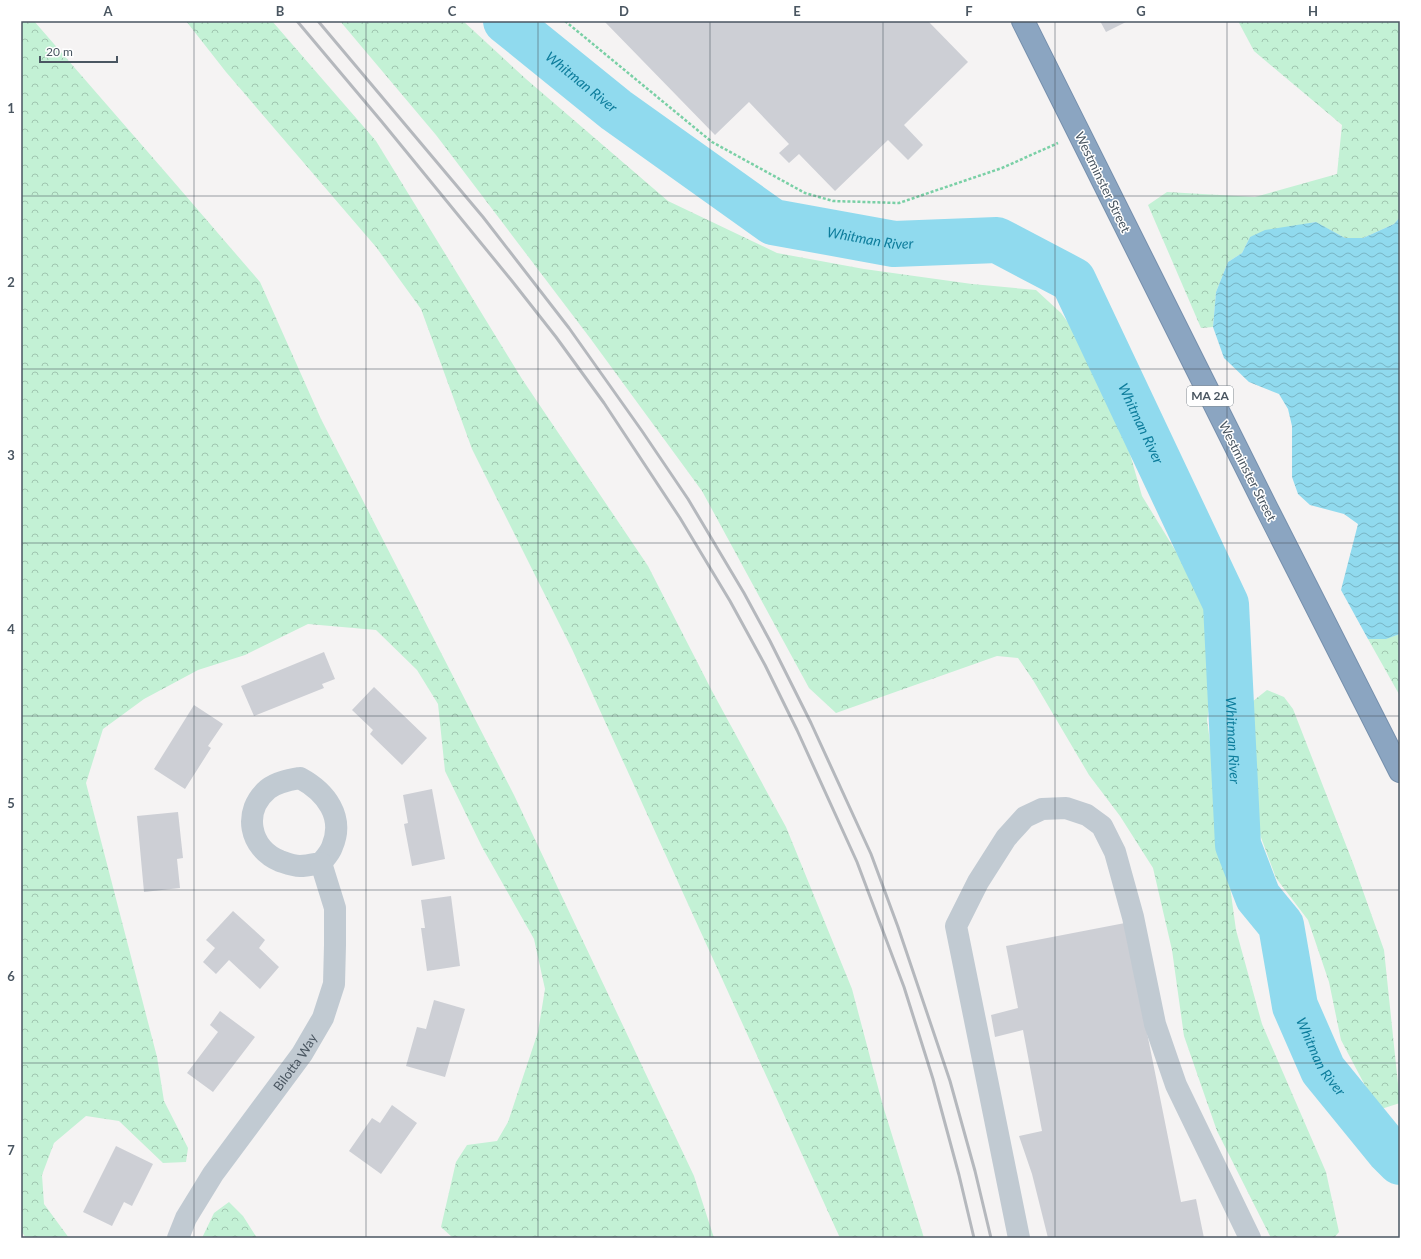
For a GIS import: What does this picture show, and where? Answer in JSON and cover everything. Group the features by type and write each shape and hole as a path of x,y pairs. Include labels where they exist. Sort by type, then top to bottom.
{"highway":[{"name":"Westminster Street","path":"1023,21 1252,480 1400,771"}],"street":[{"path":"1019,1238 956,926 978,882 1006,838 1025,817 1042,809 1066,808 1087,815 1102,826 1116,852 1133,917 1155,1024 1176,1085 1250,1238"},
{"name":"Bilotta Way","path":"178,1238 186,1218 213,1174 302,1054 323,1018 334,984 336,945 335,908 322,863"}],"path":[{"path":"565,21 712,142 805,193 833,201 899,203 1002,168 1079,134"}],"green space":[{"path":"21,21 34,21 260,282 321,419 514,795 694,1176 714,1238 453,1238 441,1227 456,1162 467,1145 497,1141 508,1122 538,1032 545,989 534,939 482,847 445,771 438,704 417,670 376,630 308,624 245,655 198,670 144,699 103,729 86,783 157,1057 164,1101 188,1148 186,1162 163,1163 119,1121 86,1116 54,1143 42,1175 44,1204 69,1238 26,1238 21,1231"},
{"path":"186,21 272,21 376,141 522,379 648,566 712,691 786,827 852,989 883,1106 924,1238 840,1238 572,649 472,449 421,309 376,247 226,72"},
{"path":"340,21 463,21 526,79 668,201 777,253 864,269 972,284 1036,290 1061,313 1108,377 1142,496 1205,599 1213,618 1216,664 1207,720 1236,930 1262,1024 1326,1172 1339,1232 1334,1238 1271,1238 1217,1131 1184,1036 1172,950 1153,868 1120,816 1089,775 1033,680 1018,658 997,656 836,713 809,688 702,491 590,338 436,135"},
{"path":"1238,21 1400,21 1400,217 1394,224 1363,238 1345,238 1315,222 1250,237 1242,253 1228,262 1216,292 1213,327 1201,328 1148,205 1167,192 1255,197 1337,174 1342,125 1254,51"},
{"path":"1400,634 1400,696 1368,639 1385,639"},
{"path":"1267,690 1284,697 1293,709 1353,863 1384,950 1400,1103 1378,1110 1341,1040 1329,982 1308,920 1276,878 1255,821 1248,705"},
{"path":"229,1202 243,1216 257,1238 202,1238 214,1213"}],"water":[{"path":"1400,217 1400,634 1386,639 1368,639 1341,590 1358,524 1344,514 1310,505 1298,494 1292,477 1292,426 1288,409 1279,394 1249,382 1224,358 1213,327 1216,292 1228,262 1242,253 1250,237 1265,230 1316,222 1345,238 1363,238 1394,224"}],"building":[{"path":"604,21 928,21 968,62 904,125 923,145 908,160 888,140 835,191 799,154 789,163 779,153 789,144 749,102 715,135"},
{"path":"1100,21 1128,21 1106,32"},
{"path":"324,652 335,679 322,684 324,688 254,716 241,686"},
{"path":"374,687 427,738 402,765 370,734 373,730 352,710"},
{"path":"194,705 223,724 208,746 211,748 185,789 154,769"},
{"path":"432,789 445,859 412,866 404,824 408,823 403,795"},
{"path":"178,812 183,858 177,859 180,888 144,892 137,816"},
{"path":"451,896 460,966 427,971 421,928 425,928 421,900"},
{"path":"233,911 265,940 259,948 279,967 260,989 229,960 216,974 203,962 215,948 206,940"},
{"path":"1125,923 1181,1202 1196,1199 1204,1238 1048,1238 1032,1174 1019,1136 1042,1131 1023,1030 995,1037 991,1015 1018,1008 1006,946"},
{"path":"434,1000 465,1009 445,1077 406,1066 417,1027 426,1029"},
{"path":"220,1011 255,1037 213,1092 187,1073 218,1032 210,1025"},
{"path":"392,1105 417,1123 381,1174 349,1151 372,1118 380,1123"},
{"path":"116,1146 153,1164 132,1206 124,1202 112,1226 83,1212"}],"waterway":[{"name":"Whitman River","path":"506,21 616,110 773,222 894,244 997,240 1073,280 1226,604 1238,845 1258,897 1281,925 1295,1006 1323,1070 1389,1151 1400,1162"}],"railway":[{"path":"297,21 382,122 556,337 604,403 680,518 730,601 765,665 797,730 857,862 904,987 933,1079 959,1175 974,1238"},
{"path":"318,21 483,217 569,328 688,499 744,593 811,723 871,854 898,927 950,1081 975,1171 991,1238"}]}
